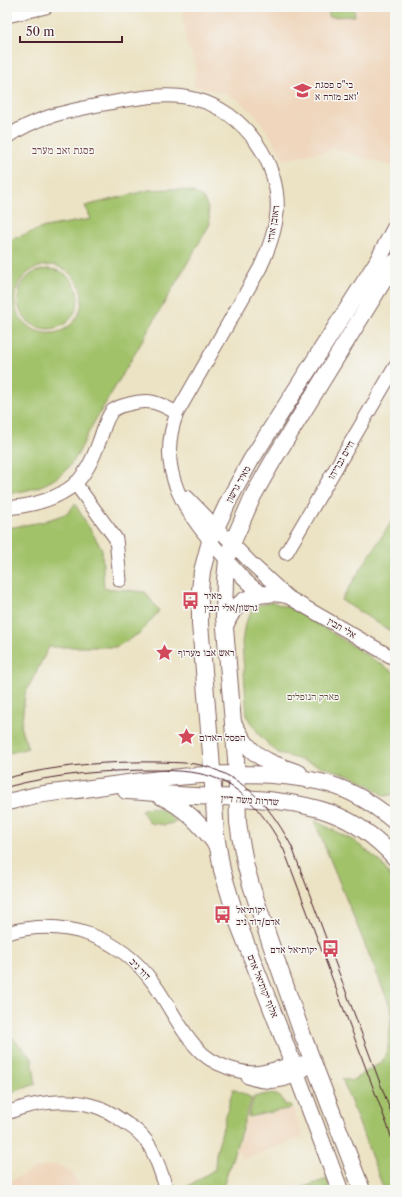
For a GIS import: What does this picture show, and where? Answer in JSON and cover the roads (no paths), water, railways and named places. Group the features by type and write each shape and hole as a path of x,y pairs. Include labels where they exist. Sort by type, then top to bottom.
{"street":[{"path":"7,16 46,7"},
{"name":"ראובן ארזי","path":"7,137 22,127 63,112 143,98 179,96 210,104 227,114 239,123 252,137 261,150 269,165 277,196 276,214 269,248 260,268 177,413 174,421 170,451 173,480 213,534 232,544"},
{"name":"מאיר גרשון","path":"213,785 199,608 202,571 213,534 230,498 251,460 377,262 395,228"},
{"name":"מאיר גרשון","path":"238,798 225,627 225,580 227,560 232,544 250,502 270,465 395,262"},
{"name":"חיים גבריהו","path":"286,552 395,367"},
{"path":"7,508 32,504 50,498 63,492 75,483 85,472 105,423 113,410 125,404 146,401 157,402 177,413"},
{"path":"75,483 116,539 120,580"},
{"name":"אלי תבין","path":"213,534 227,560 252,586 269,594 288,597"},
{"name":"אלי תבין","path":"232,544 288,597 395,659"},
{"path":"225,627 232,612 245,599 257,595 269,594"},
{"path":"233,722 249,748 261,758 325,784"},
{"path":"211,755 236,774 283,802"},
{"name":"שדרות משה דיין","path":"88,789 153,793 213,785 236,774 295,778 325,784 356,796 395,822"},
{"name":"שדרות משה דיין","path":"7,802 36,795 191,777 213,785"},
{"path":"213,785 238,798"},
{"name":"אלוף יקותיאל אדם","path":"213,785 218,848 222,870 237,920 340,1190"},
{"path":"153,793 167,799 188,813 206,832 218,848"},
{"name":"שדרות משה דיין","path":"238,798 283,802 316,808 344,819 374,838 395,858"},
{"name":"אלוף יקותיאל אדם","path":"238,798 240,836 251,885 313,1063 362,1190"},
{"name":"דוד ניב","path":"7,933 22,929 40,927 75,930 94,935 120,950 137,963 153,983 190,1039 204,1054 216,1062 238,1071 254,1073 277,1069 295,1069 313,1063"},
{"path":"7,1113 33,1105 69,1102 95,1106 114,1115 134,1128 147,1141 155,1157 167,1190"}],"tram line":[{"path":"7,778 45,770 83,765 122,762 160,762 193,764 211,768 225,774 249,790 269,810 292,847 395,1123"},
{"path":"7,787 62,776 100,772 157,770 197,773 212,777 231,786 250,801 272,829 284,850 389,1130 395,1150"}],"place":[{"name":"בי\"ס פסגת זאב מזרח א'","path":"302,90"},
{"name":"מאיר גרשון/אלי תבין","path":"191,601"},
{"name":"ראש אבו מערוף","path":"165,652"},
{"name":"הפסל האדום","path":"186,737"},
{"name":"יקותיאל אדם/דוד ניב","path":"223,915"},
{"name":"יקותיאל אדם","path":"330,949"}],"district":[{"name":"פסגת זאב מערב","path":"63,150"}],"park label":[{"name":"פארק הנופלים","path":"313,696"}]}
